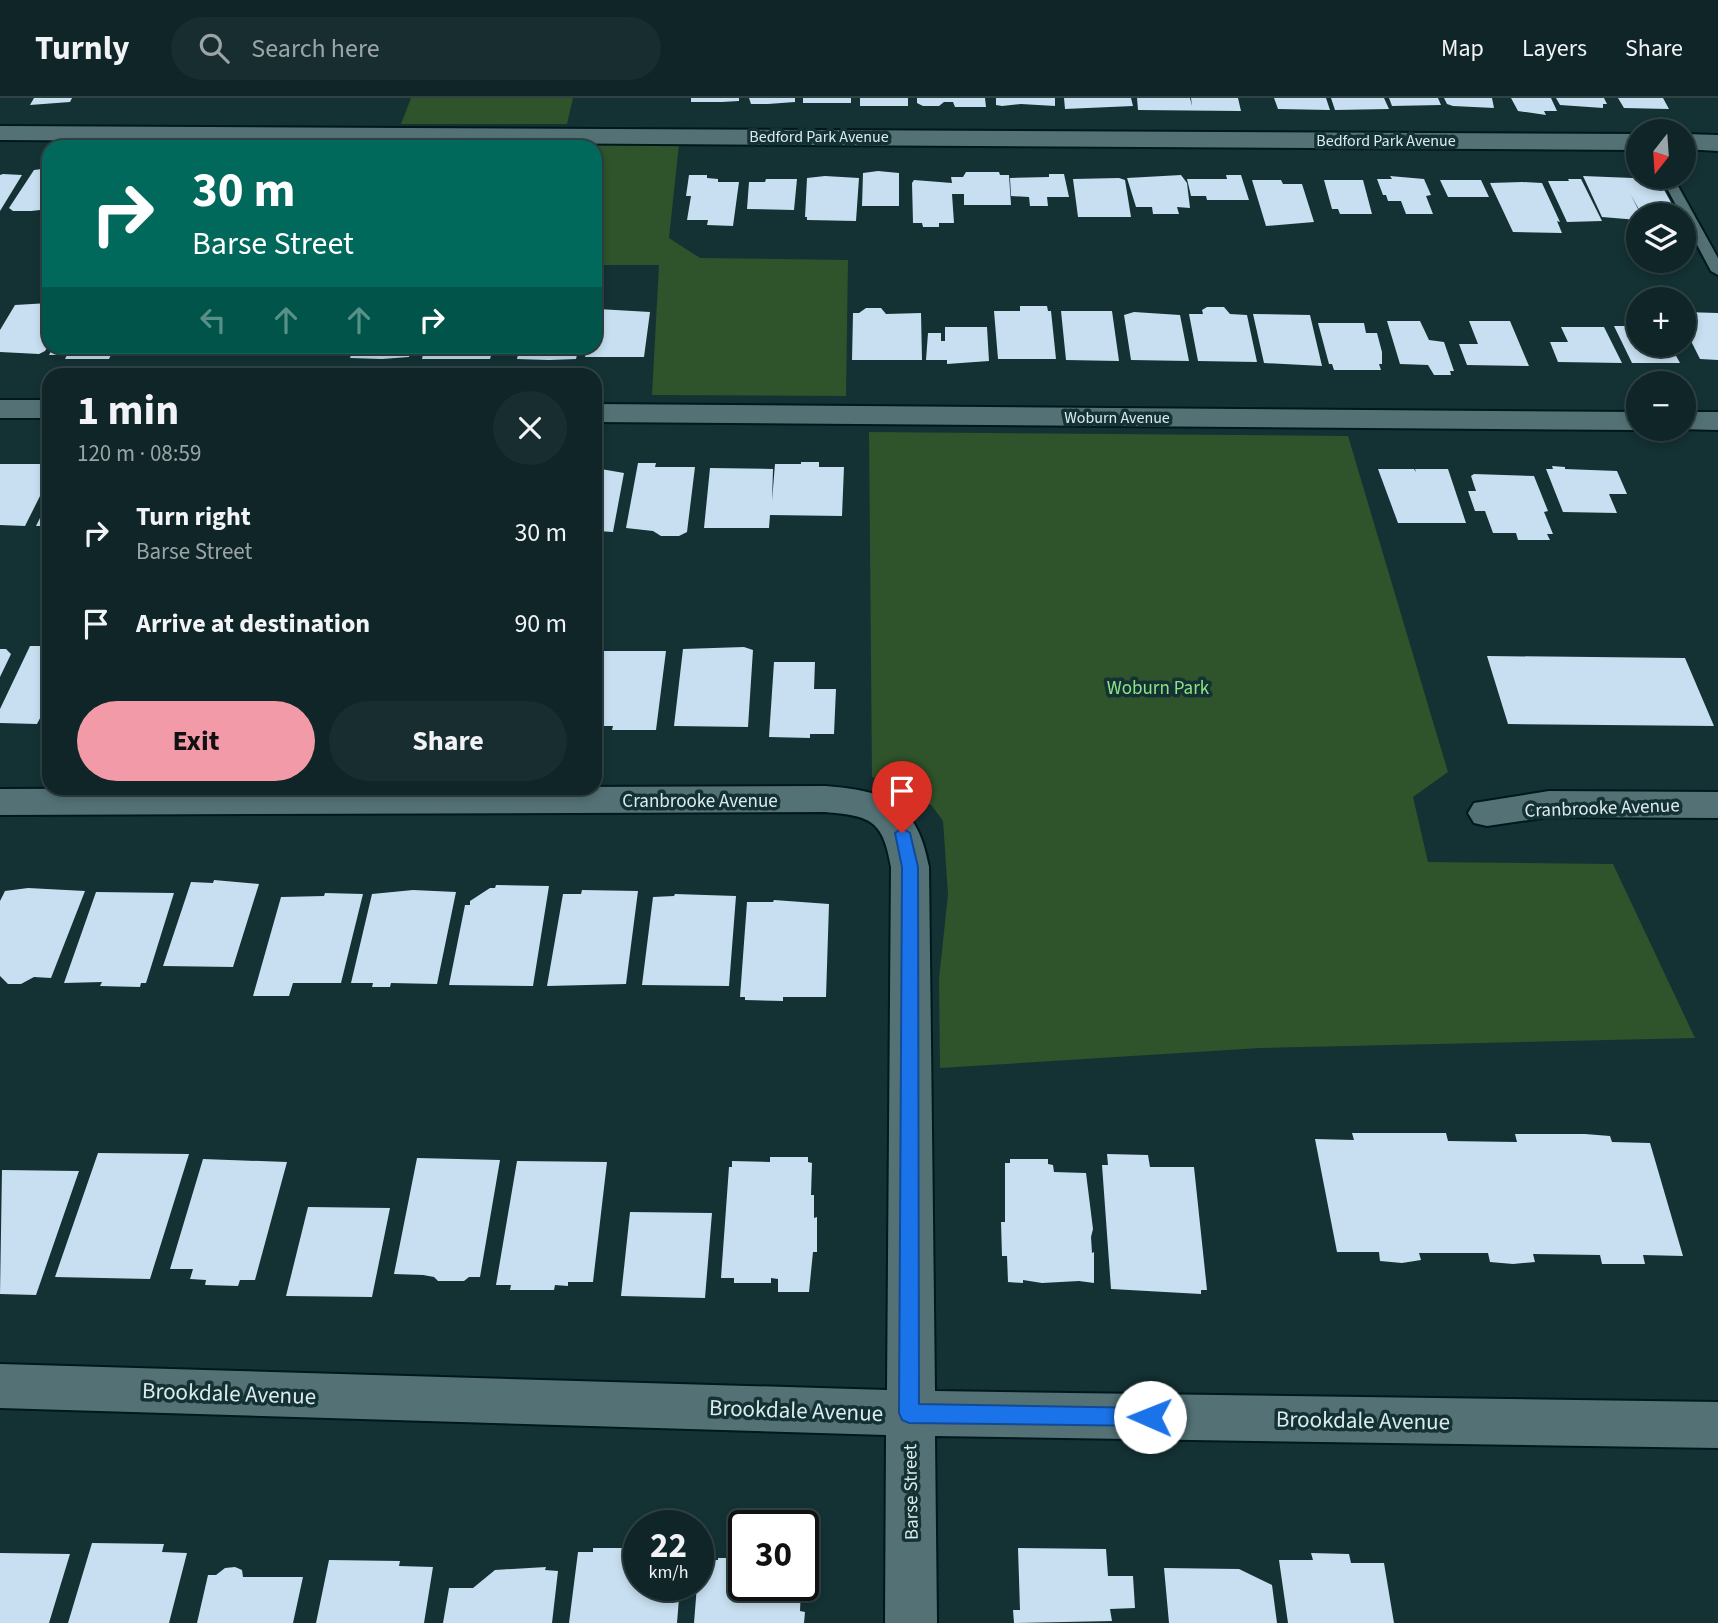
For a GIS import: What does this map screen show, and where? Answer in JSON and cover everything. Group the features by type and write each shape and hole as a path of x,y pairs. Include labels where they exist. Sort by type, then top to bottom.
{"street":[{"name":"Bedford Park Avenue","path":"0,133 1626,142"},
{"path":"1696,142 1718,143"},
{"path":"0,409 42,409"},
{"name":"Woburn Avenue","path":"602,413 1626,421"},
{"path":"1696,421 1718,421"},
{"name":"Cranbrooke Avenue","path":"0,802 825,799 846,801 881,811 891,821"},
{"name":"Cranbrooke Avenue","path":"1486,813 1549,804 1718,805"},
{"name":"Barse Street","path":"891,821 902,833 910,867 911,1623"},
{"name":"Brookdale Avenue","path":"0,1386 909,1413 1718,1425"}],"lane":[{"path":"1674,189 1718,271"}],"green space":[{"path":"411,98 573,98 567,124 401,124"},
{"path":"602,144 679,144 669,238 700,258 848,260 846,396 652,395 659,265 602,265"},
{"name":"Woburn Park","path":"869,432 1348,436 1448,772 1413,797 1428,862 1613,864 1695,1038 1260,1048 940,1068 939,979 948,894 943,821 932,806 915,794 897,784 872,777"}],"building":[{"path":"34,98 72,98 70,102 30,105"},
{"path":"691,98 739,98 739,101 691,102"},
{"path":"749,98 795,98 795,102 751,104"},
{"path":"803,98 851,98 851,103 803,103"},
{"path":"860,98 908,98 908,106 860,106"},
{"path":"917,98 985,98 986,107 955,107 953,102 944,102 939,106 923,106 917,103"},
{"path":"996,98 1055,98 1055,106 1002,106 996,105"},
{"path":"1064,98 1131,98 1133,106 1065,109"},
{"path":"1137,98 1190,98 1192,106 1191,98 1238,98 1241,111 1138,110"},
{"path":"1274,98 1326,98 1330,110 1278,109"},
{"path":"1331,98 1384,98 1389,109 1335,110"},
{"path":"1389,98 1438,98 1441,105 1392,106"},
{"path":"1444,98 1492,98 1494,108 1453,106 1447,104"},
{"path":"1511,98 1551,98 1557,111 1544,111 1546,115 1518,111"},
{"path":"1556,98 1604,98 1607,104 1603,104 1603,108 1560,105"},
{"path":"1618,98 1663,98 1669,109 1624,108"},
{"path":"42,169 42,210 13,211 9,208 34,170"},
{"path":"966,172 999,172 1000,175 1009,175 1011,205 964,205 964,194 952,194 954,223 923,227 922,223 913,223 914,180 952,183 951,177 963,177"},
{"path":"863,173 899,173 899,206 862,206"},
{"path":"1049,174 1064,174 1069,197 1047,197 1048,206 1030,206 1029,197 1011,196 1010,178 1049,177"},
{"path":"0,175 22,175 0,211"},
{"path":"689,175 707,175 707,178 718,179 718,182 739,182 733,226 707,225 708,220 687,220 691,196 686,196"},
{"path":"1181,175 1187,183 1190,208 1177,207 1179,214 1153,214 1152,207 1136,207 1127,178"},
{"path":"1226,175 1241,175 1249,200 1207,200 1206,196 1191,196 1187,179 1227,179"},
{"path":"1390,176 1424,179 1431,195 1426,196 1433,214 1406,214 1401,201 1388,201 1377,179 1392,179"},
{"path":"1583,176 1626,178 1626,189 1664,189 1671,203 1635,203 1631,195 1635,203 1626,203 1626,219 1602,217"},
{"path":"807,178 859,178 856,221 807,220"},
{"path":"766,179 797,179 794,210 747,209 749,182 765,182"},
{"path":"1073,179 1125,180 1131,217 1078,217"},
{"path":"1568,179 1581,179 1602,221 1567,222 1548,181 1569,181"},
{"path":"1252,180 1281,180 1283,184 1302,184 1314,222 1266,226"},
{"path":"1324,180 1363,180 1372,214 1340,214 1338,209 1332,209"},
{"path":"1440,180 1481,180 1489,197 1448,197"},
{"path":"1490,183 1542,183 1560,222 1557,221 1562,233 1513,232"},
{"path":"42,303 42,352 0,352 0,330 15,305"},
{"path":"1020,306 1047,306 1048,311 1051,311 1056,359 998,359 994,311 1020,311"},
{"path":"1207,307 1224,307 1230,314 1247,315 1257,362 1198,361 1189,314 1203,314 1202,310"},
{"path":"866,308 881,308 886,314 921,313 922,360 852,360 853,313 859,313"},
{"path":"602,309 650,312 644,357 585,357 586,354 602,354"},
{"path":"1061,311 1112,311 1119,361 1066,360"},
{"path":"1134,312 1180,315 1189,361 1131,360 1124,315"},
{"path":"1696,312 1718,313 1718,360 1700,359 1696,351"},
{"path":"1253,314 1310,315 1322,366 1264,363"},
{"path":"1387,321 1420,321 1429,340 1444,342 1454,371 1450,371 1451,375 1434,375 1428,365 1400,364"},
{"path":"1469,321 1510,321 1529,366 1467,365 1459,344 1478,344"},
{"path":"1318,323 1364,323 1366,333 1377,333 1382,352 1382,364 1379,364 1381,370 1334,370 1332,364 1329,364"},
{"path":"1614,326 1626,326 1626,351"},
{"path":"945,327 987,327 989,361 947,364 947,360 926,360 928,333 941,333 941,341 945,341"},
{"path":"1561,327 1604,327 1622,363 1558,362 1550,342 1568,342"},
{"path":"111,354 109,359 65,359 67,355 49,355"},
{"path":"256,354 341,354 340,356 255,356"},
{"path":"351,354 410,354 409,357 382,359 350,358"},
{"path":"423,354 492,354 490,359 422,359"},
{"path":"518,354 577,354 576,359 517,359"},
{"path":"1629,357 1677,357 1680,363 1632,363"},
{"path":"819,462 819,467 844,467 842,516 770,515 769,528 704,528 710,468 773,469 772,501 775,464"},
{"path":"638,463 656,463 655,467 695,467 687,532 679,536 661,536 653,531 626,528"},
{"path":"0,464 42,464 42,492 25,526 0,525"},
{"path":"1552,466 1617,471 1627,494 1609,494 1617,513 1563,512 1546,469 1553,469"},
{"path":"602,469 624,473 613,532 602,531"},
{"path":"1378,469 1414,469 1416,472 1415,469 1448,469 1466,523 1398,523"},
{"path":"1471,476 1534,476 1548,511 1544,512 1553,534 1547,534 1550,540 1518,540 1516,533 1493,533 1485,511 1475,511 1468,491 1476,491"},
{"path":"42,514 42,526 36,526"},
{"path":"30,646 42,646 42,714 37,724 0,723 0,709"},
{"path":"744,647 753,650 748,727 674,726 683,649"},
{"path":"0,649 6,649 11,654 0,677"},
{"path":"604,651 666,651 656,730 612,730 613,726 602,726"},
{"path":"1487,656 1685,658 1714,726 1508,724"},
{"path":"774,662 815,662 814,689 836,689 834,734 810,734 810,738 769,737"},
{"path":"214,880 259,884 233,967 163,966 191,882 213,883"},
{"path":"496,885 549,886 533,986 449,985 465,905 470,905 470,901"},
{"path":"28,888 85,891 51,978 34,977 21,984 8,984 0,976 0,901 5,891"},
{"path":"413,890 456,892 437,984 391,983 390,987 372,987 373,983 351,983 372,894"},
{"path":"582,890 638,891 626,984 547,986 563,894 581,894"},
{"path":"96,892 174,893 146,983 141,983 140,987 100,986 102,982 64,983"},
{"path":"325,893 363,894 341,983 293,983 289,996 253,996 281,897 324,896"},
{"path":"675,894 736,896 729,986 642,985 653,897"},
{"path":"774,900 829,904 826,997 783,997 783,1001 745,1000 745,997 740,997 747,902"},
{"path":"1352,1133 1446,1133 1448,1141 1517,1142 1515,1134 1585,1134 1610,1136 1612,1142 1650,1143 1683,1256 1643,1255 1645,1264 1602,1264 1600,1255 1533,1254 1535,1262 1513,1264 1490,1262 1488,1253 1419,1253 1421,1260 1402,1263 1380,1261 1379,1252 1337,1252 1315,1139 1354,1140"},
{"path":"98,1153 189,1154 150,1279 55,1277"},
{"path":"1107,1154 1148,1155 1150,1167 1194,1167 1207,1290 1201,1290 1201,1294 1111,1289 1102,1165 1108,1165"},
{"path":"770,1157 808,1157 808,1162 812,1163 811,1195 814,1195 814,1218 817,1217 817,1252 813,1252 809,1292 778,1292 778,1279 771,1278 771,1283 734,1283 734,1278 721,1278 729,1167 732,1167 732,1161 770,1162"},
{"path":"417,1158 500,1160 480,1277 469,1277 464,1281 438,1281 434,1277 423,1275 394,1274"},
{"path":"203,1159 287,1162 255,1280 240,1280 238,1286 205,1285 206,1280 190,1279 193,1269 170,1269"},
{"path":"1010,1159 1048,1159 1054,1172 1086,1173 1093,1229 1091,1237 1094,1283 1042,1283 1023,1280 1023,1283 1008,1282 1007,1256 1002,1256 1001,1222 1005,1222 1005,1163 1010,1163"},
{"path":"517,1161 607,1162 593,1282 568,1282 568,1286 555,1285 554,1290 510,1290 511,1285 496,1285"},
{"path":"2,1170 79,1171 36,1295 0,1294"},
{"path":"308,1207 390,1208 372,1297 286,1296"},
{"path":"630,1212 712,1213 705,1298 621,1296"},
{"path":"92,1543 164,1544 162,1552 187,1553 169,1623 68,1623"},
{"path":"593,1548 623,1548 623,1601 679,1601 677,1623 569,1623 578,1552 593,1552"},
{"path":"1018,1548 1106,1549 1108,1576 1133,1576 1135,1608 1110,1609 1112,1621 1014,1623 1013,1610 1020,1610"},
{"path":"0,1553 70,1554 49,1623 0,1623"},
{"path":"1311,1553 1349,1554 1351,1563 1384,1563 1394,1623 1288,1623 1279,1560 1313,1560"},
{"path":"728,1558 728,1601 800,1601 800,1611 805,1612 804,1623 694,1623 696,1601 714,1601 714,1560"},
{"path":"329,1560 400,1561 399,1566 433,1567 424,1623 316,1623"},
{"path":"235,1567 242,1570 243,1577 303,1577 293,1623 197,1623 208,1575 216,1575 225,1568"},
{"path":"546,1567 545,1570 558,1571 552,1623 443,1623 449,1588 473,1588 495,1570"},
{"path":"1164,1568 1239,1569 1272,1585 1277,1623 1169,1623"}],"route":[{"path":"902,833 910,867 909,1413 1150,1417"}]}
